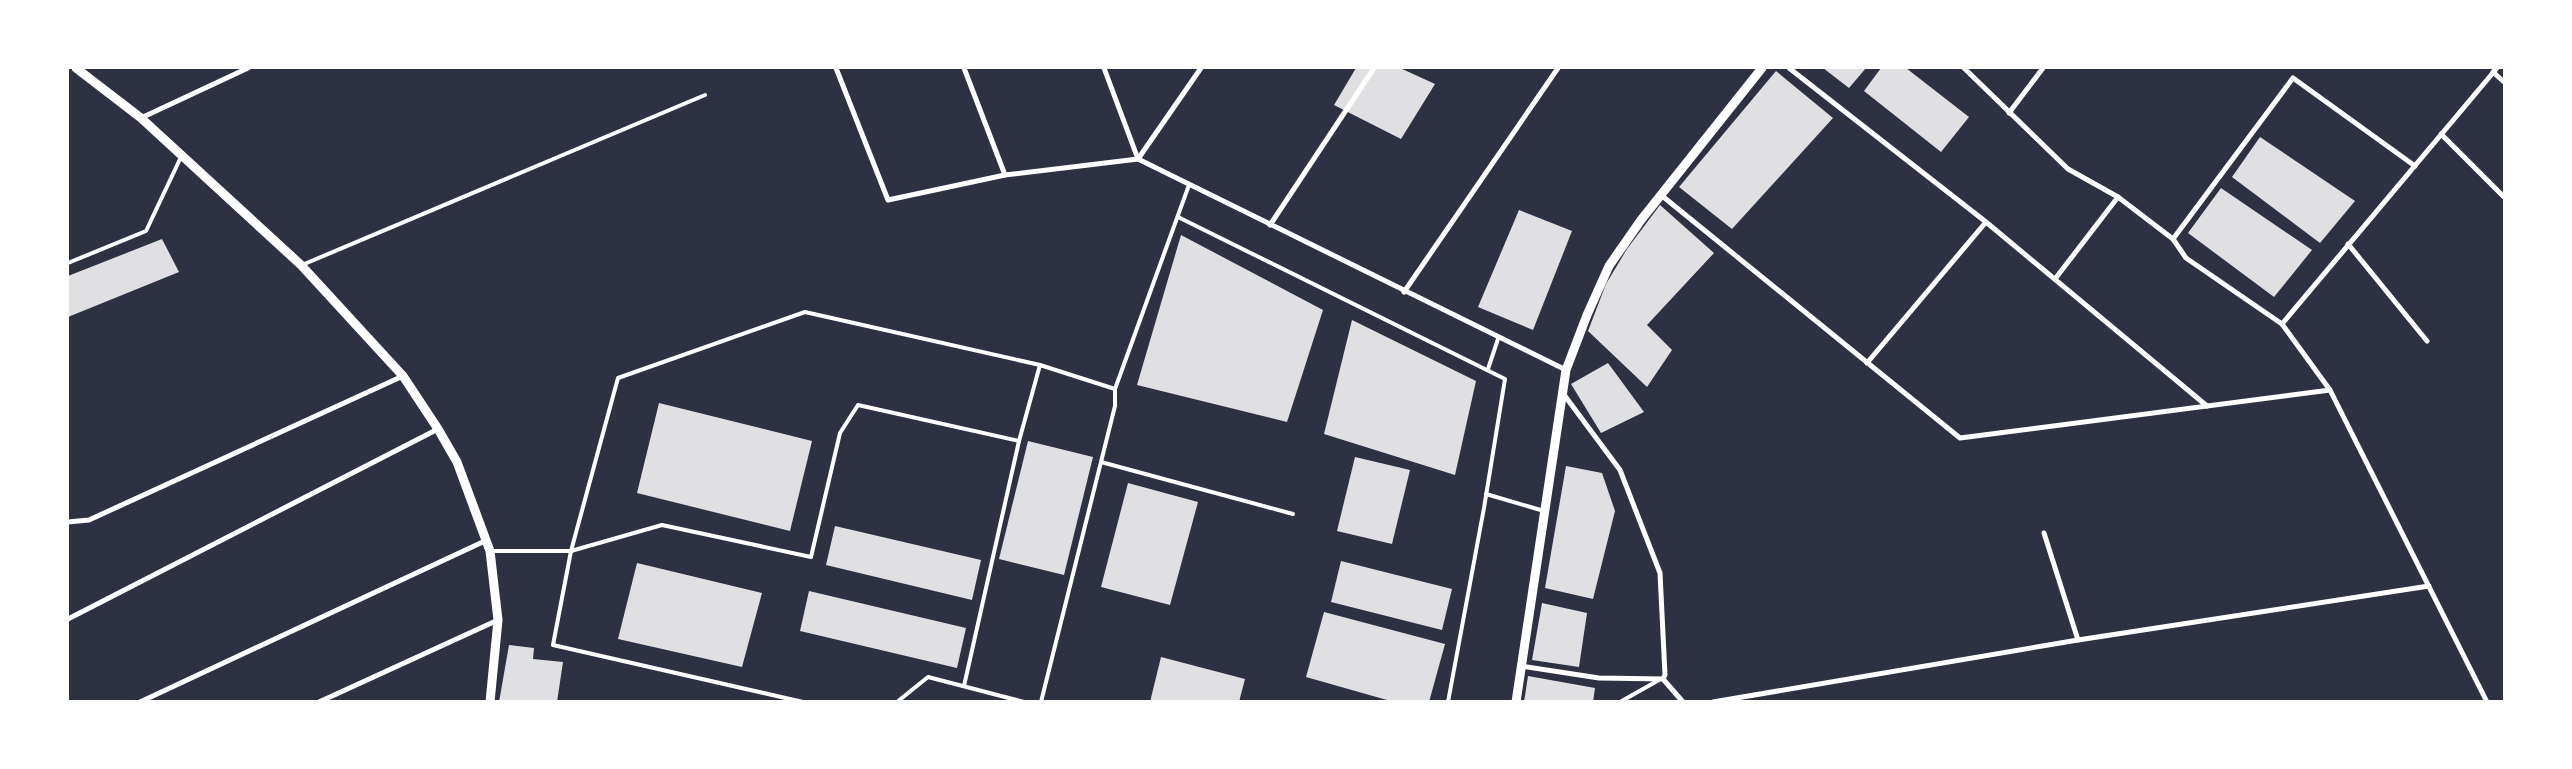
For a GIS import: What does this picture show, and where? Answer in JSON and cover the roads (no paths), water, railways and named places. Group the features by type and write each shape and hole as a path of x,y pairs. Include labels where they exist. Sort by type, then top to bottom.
{"street":[{"path":"76,68 142,118 301,265 403,376 438,429 457,462 490,551 498,620 490,702"},
{"path":"142,118 248,68"},
{"path":"836,68 888,200 1005,175 1138,159 1498,339 1566,370"},
{"path":"964,68 1005,175"},
{"path":"1104,68 1138,159"},
{"path":"1138,159 1201,68"},
{"path":"1270,225 1374,68"},
{"path":"1404,292 1558,68"},
{"path":"1516,702 1566,370 1609,266 1661,195 1762,68"},
{"path":"1789,68 1986,222 2207,406"},
{"path":"1964,68 2068,169 2118,197 2173,239 2186,258 2282,324 2330,390 2487,702"},
{"path":"2008,112 2043,68"},
{"path":"2282,324 2495,70 2504,82"},
{"path":"2173,239 2292,78 2415,166"},
{"path":"2442,134 2504,197"},
{"path":"1661,195 1960,438 2330,390"},
{"path":"2055,279 2118,197"},
{"path":"1868,363 1986,222"},
{"path":"2348,244 2427,341"},
{"path":"68,522 89,520 403,376"},
{"path":"1562,392 1620,470 1660,573 1665,675 1663,679"},
{"path":"68,619 438,429"},
{"path":"2044,533 2078,640"},
{"path":"140,702 487,540"},
{"path":"1713,702 2078,640 2429,586"},
{"path":"319,702 498,620"},
{"path":"1521,666 1599,678 1663,679 1683,702"}],"lane":[{"path":"301,265 705,95"},
{"path":"68,262 146,231 182,154"},
{"path":"1041,702 1101,462 1114,406 1115,389 1189,184"},
{"path":"1178,217 1505,379 1448,702"},
{"path":"803,702 553,645 571,550 618,378 805,312 1040,365 1115,389"},
{"path":"1488,369 1498,339"},
{"path":"964,686 1019,441 1040,365"},
{"path":"490,551 571,550 662,525 811,557 840,434 858,405 1019,441"},
{"path":"1101,462 1293,514"},
{"path":"1486,494 1544,511"},
{"path":"897,702 928,677 1024,702"},
{"path":"1620,702 1663,679"},
{"path":"773,702 774,695"}]}
